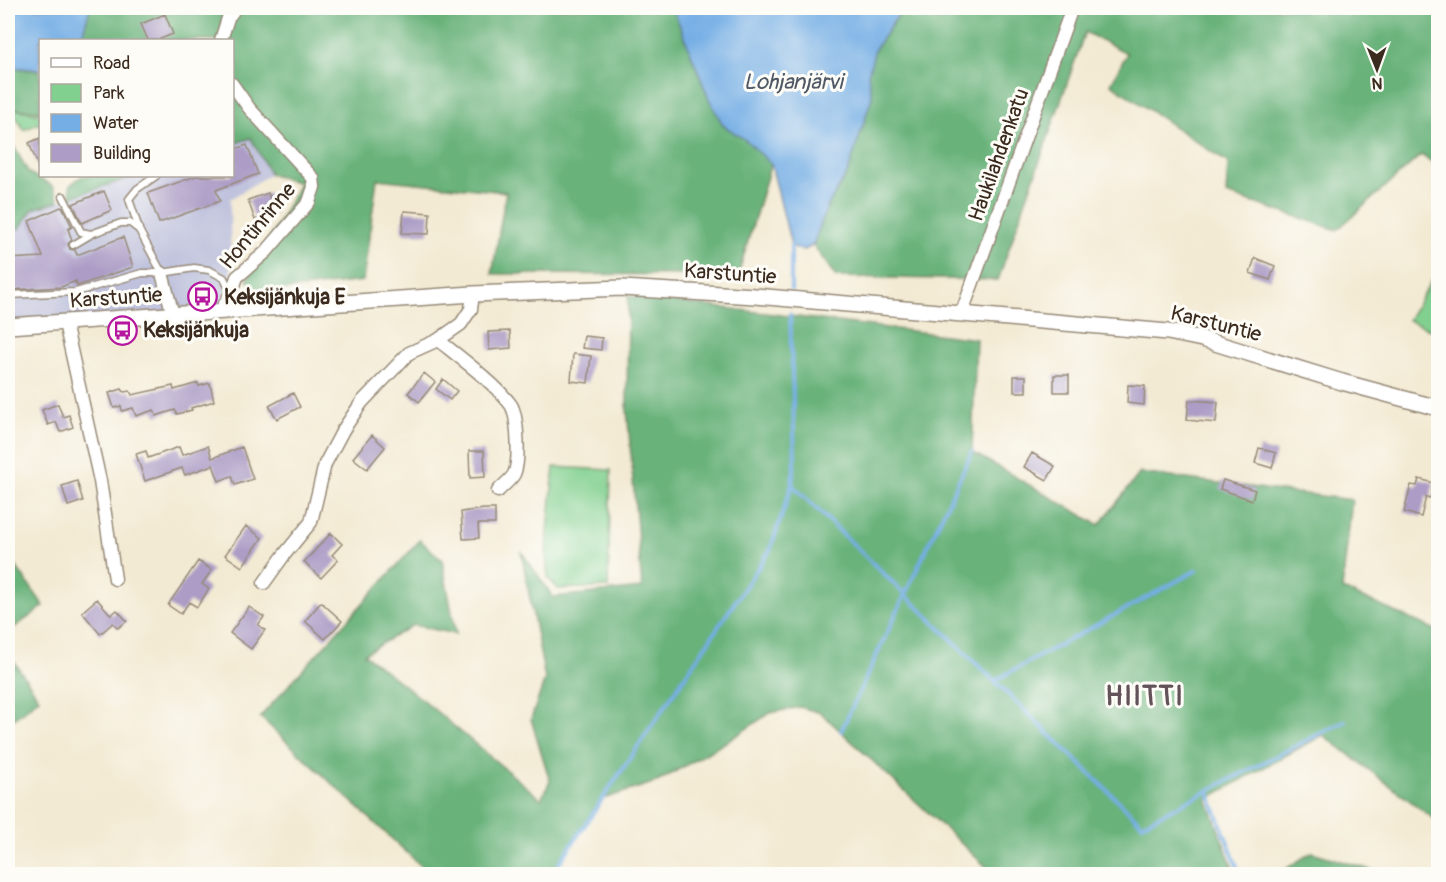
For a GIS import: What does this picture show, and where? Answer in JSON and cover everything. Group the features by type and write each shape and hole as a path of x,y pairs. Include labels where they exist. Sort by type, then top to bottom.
{"street":[{"path":"221,39 228,18 236,8"},
{"name":"Haukilahdenkatu","path":"961,315 1072,8"},
{"name":"Hontinrinne","path":"220,312 231,294 237,277 266,252 309,202 314,186 313,178 249,108 234,87"},
{"path":"162,273 173,315"},
{"name":"Karstuntie","path":"8,326 473,294 622,288 755,296 1168,332 1191,336 1342,382 1438,408"},
{"path":"264,583 311,522 325,464 343,430 362,402 409,353 438,340 461,324 471,309 473,294"},
{"path":"65,323 100,481 115,579"},
{"path":"438,340 490,383 512,406 516,425 517,455 514,475 498,491"}],"lane":[{"path":"155,177 137,189 129,199 139,230 162,273"},
{"path":"63,196 81,231 91,234"},
{"path":"73,245 91,234 121,223 130,224 139,230"},
{"path":"8,295 76,292 142,273 162,273 194,268 209,270 224,278 231,294"}],"shaded area":[{"path":"251,138 270,174 230,199 231,294 220,312 8,326 8,195 18,214 132,177 234,177 234,144"}],"green space":[{"path":"90,8 671,8 709,99 723,125 747,141 771,163 738,275 492,274 506,192 377,179 363,281 257,293 247,280 300,183 270,174 251,138 234,144 234,39 81,39"},
{"path":"903,8 1438,8 1438,166 1421,155 1337,230 1226,194 1228,163 1111,84 1127,53 1085,32 998,280 836,277 813,245 827,207 848,172 872,97 867,75 875,49"},
{"path":"8,67 39,71 39,112 8,108"},
{"path":"12,109 39,115 39,123 24,130"},
{"path":"8,136 29,173 53,186 59,201 33,209 19,229 8,225"},
{"path":"81,177 132,177 71,197 70,185"},
{"path":"1436,273 1438,274 1438,333 1408,320"},
{"path":"628,296 976,339 972,452 1099,525 1140,473 1352,500 1342,589 1438,631 1438,822 1323,735 1207,799 1235,874 994,874 821,713 800,707 770,713 659,781 603,799 552,874 430,874 260,717 420,540 442,560 456,634 413,625 364,654 541,799 550,781 531,719 545,679 521,551 553,597 642,588 627,409"},
{"path":"554,467 611,470 608,587 558,589 548,578 546,552"},
{"path":"8,555 44,606 8,632"},
{"path":"8,653 39,698 8,724"},
{"path":"1312,852 1384,874 1278,874"}],"water":[{"path":"8,8 90,8 81,39 39,39 39,70 8,67"},
{"name":"Lohjanjärvi","path":"671,8 903,8 875,49 868,75 872,97 848,172 827,207 813,245 805,250 791,245 771,164 747,141 723,125 709,99"}],"building":[{"path":"165,14 173,34 160,39 148,39 141,24"},
{"path":"39,138 39,168 29,143"},
{"path":"247,145 258,174 216,190 220,201 159,223 148,193 193,177 234,177 234,149"},
{"path":"104,191 112,210 82,223 73,204"},
{"path":"268,193 275,213 255,220 248,200"},
{"path":"61,207 72,227 68,229 72,240 68,244 77,255 123,237 133,267 77,286 76,281 61,287 8,290 8,259 43,257 29,221"},
{"path":"404,211 430,213 429,234 402,233"},
{"path":"1255,258 1275,266 1270,280 1250,273"},
{"path":"510,331 511,348 489,350 488,332"},
{"path":"584,336 602,338 601,350 582,348"},
{"path":"573,354 591,356 588,383 571,381"},
{"path":"424,373 435,382 419,402 408,393"},
{"path":"1054,375 1069,375 1069,392 1054,392"},
{"path":"1014,376 1026,376 1026,392 1014,392"},
{"path":"443,379 457,391 450,400 436,389"},
{"path":"198,383 199,386 210,383 214,401 177,414 175,410 156,416 154,410 136,416 133,408 122,411 121,406 114,408 109,393 122,389 124,392 130,391 132,395 173,386 174,390"},
{"path":"1128,385 1145,386 1144,405 1127,403"},
{"path":"293,393 300,407 277,419 269,406"},
{"path":"1189,400 1218,402 1216,423 1187,420"},
{"path":"58,404 63,417 69,415 73,427 60,432 56,422 48,425 42,410"},
{"path":"372,435 385,447 367,469 353,458"},
{"path":"208,446 212,458 242,447 253,479 235,485 232,476 219,481 213,465 185,475 182,468 145,481 136,454 146,451 148,458 179,447 182,455"},
{"path":"1259,448 1276,453 1272,468 1255,463"},
{"path":"469,451 484,451 485,477 470,478"},
{"path":"1032,453 1055,466 1047,480 1024,467"},
{"path":"1419,479 1434,483 1430,498 1426,497 1421,517 1404,512 1411,485 1417,486"},
{"path":"1223,480 1255,490 1252,500 1220,489"},
{"path":"77,481 83,501 68,506 62,486"},
{"path":"495,509 495,524 478,524 479,538 463,539 461,512"},
{"path":"246,526 262,538 242,567 225,555"},
{"path":"331,533 342,544 332,555 338,560 321,578 304,562"},
{"path":"198,561 212,570 202,584 209,589 197,607 189,602 181,614 168,605"},
{"path":"97,599 111,615 117,610 127,621 118,628 113,623 100,634 82,612"},
{"path":"321,602 342,621 325,639 305,621"},
{"path":"249,607 264,617 258,625 265,630 251,649 230,633"}],"waterway":[{"path":"791,245 791,290"},
{"path":"552,874 770,550 792,485 795,460 790,314"},
{"path":"841,731 972,452"},
{"path":"792,485 1142,824 1345,721"},
{"path":"994,681 1197,570"},
{"path":"1208,791 1240,874"}],"place":[{"name":"Keksijänkuja E","path":"203,297"},
{"name":"Keksijänkuja","path":"122,330"}],"district":[{"name":"HIITTI","path":"1145,696"}]}
